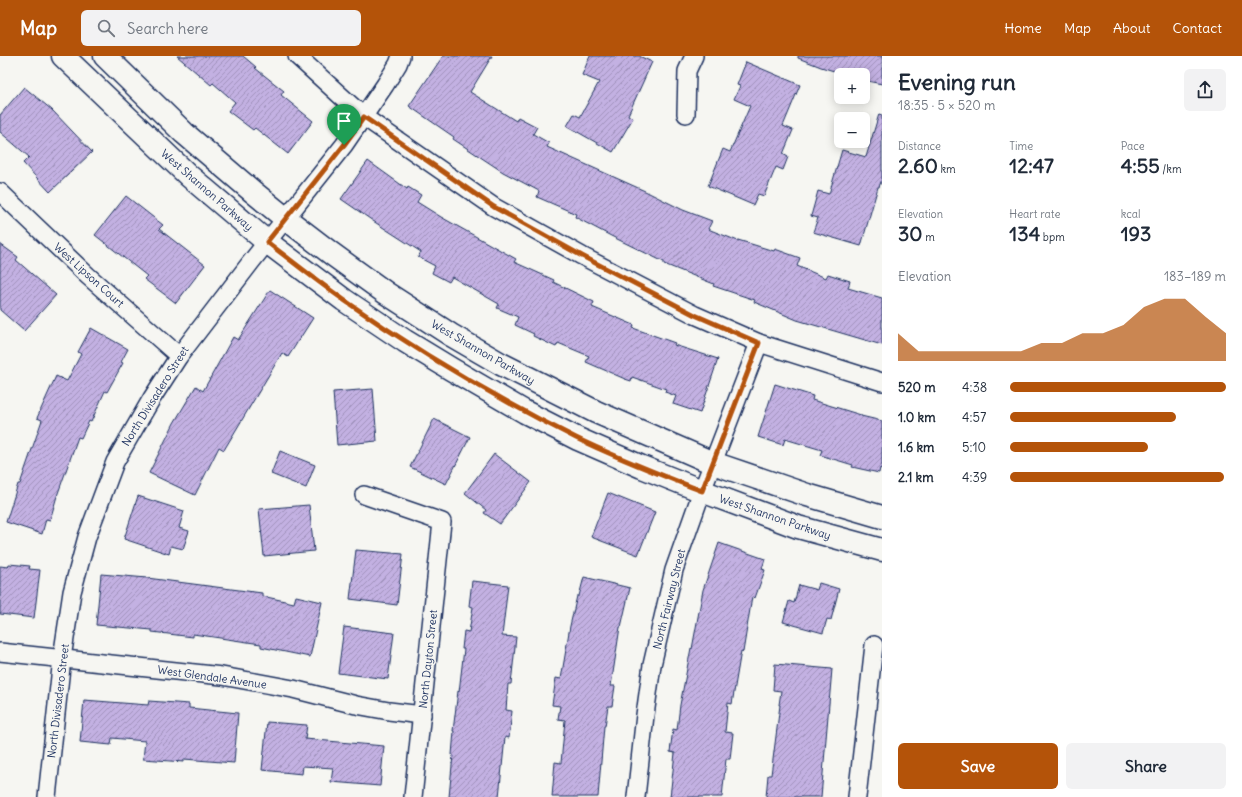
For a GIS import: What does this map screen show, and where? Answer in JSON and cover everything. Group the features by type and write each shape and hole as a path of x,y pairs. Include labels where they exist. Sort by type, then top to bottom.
{"street":[{"name":"West Shannon Parkway","path":"63,56 190,176 267,242 344,300 405,341 451,369 526,412 585,442 642,467 798,527 882,550"},
{"name":"West Shannon Parkway","path":"105,56 184,132 285,218 386,293 451,335 501,364 596,412 713,463 808,496 882,517"},
{"path":"297,56 364,117 494,207 582,256 695,315 759,343 882,382"},
{"name":"North Divisadero Street","path":"47,797 62,658 72,592 86,537 115,462 152,398 179,356 285,218 344,145 398,64 401,56"},
{"path":"686,114 687,71 694,56"},
{"name":"West Lipson Court","path":"0,192 88,276 179,356"},
{"name":"North Fairway Street","path":"636,797 652,665 674,570 702,491 759,343"},
{"name":"North Dayton Street","path":"364,495 442,522 413,797"},
{"path":"857,797 874,646"},
{"name":"West Glendale Avenue","path":"0,652 222,676 293,690 356,705 422,715"}],"building":[{"path":"177,56 243,56 256,67 255,68 284,91 281,95 313,121 288,154 255,128 253,130 228,111 235,102 213,83 211,85"},
{"path":"443,56 492,56 470,92 516,121 518,117 537,127 533,134 549,143 547,147 645,191 683,210 712,221 708,229 738,241 774,251 775,249 800,258 797,266 826,278 828,274 850,281 848,288 882,298 882,345 797,320 754,302 755,300 713,286 714,284 664,264 664,262 575,217 576,214 537,197 539,191 503,172 453,139 454,137 409,106"},
{"path":"590,56 639,56 652,62 628,115 633,118 613,152 567,126 574,114 580,117 599,82 582,75"},
{"path":"798,56 882,56 882,84 870,82 870,68 834,68 834,71 798,58"},
{"path":"746,62 800,85 783,126 793,130 783,154 788,157 783,170 776,167 764,196 758,194 753,205 708,186 723,149 730,152 750,106 734,99 740,86 737,85"},
{"path":"24,87 52,110 92,152 50,192 23,163 29,157 0,132 0,115"},
{"path":"879,114 882,115 882,179 878,187 861,246 813,232 818,218 811,216 818,191 829,194 842,150 866,157 870,148"},
{"path":"368,161 407,189 408,187 421,195 417,202 516,259 514,262 554,280 553,282 594,302 592,307 634,325 633,328 675,343 674,345 718,359 700,413 673,404 676,396 665,392 666,389 632,377 631,381 625,379 586,362 589,356 558,343 556,347 533,336 534,334 515,325 518,317 497,308 499,304 452,277 449,282 432,273 435,266 418,257 421,252 341,199"},
{"path":"126,196 163,225 159,229 205,265 176,303 144,279 147,276 95,235"},
{"path":"0,244 18,257 16,260 56,295 24,331 0,310"},
{"path":"270,290 313,318 288,357 282,353 224,450 219,447 195,495 149,473 174,423 196,386 203,391 233,337 238,340"},
{"path":"91,328 128,349 121,362 123,363 107,392 105,391 91,422 89,421 81,438 78,437 50,520 46,519 42,534 6,522 18,484 20,484 42,420 37,418 56,376 67,381 81,354 78,352"},
{"path":"775,384 813,396 812,400 861,416 882,421 882,469 880,468 879,473 852,467 853,465 820,455 822,450 785,439 783,445 758,437"},
{"path":"373,389 377,441 337,445 333,392"},
{"path":"434,419 470,437 446,484 410,467"},
{"path":"280,451 315,465 306,488 271,474"},
{"path":"494,454 531,482 500,524 484,513 486,510 465,493"},
{"path":"608,493 655,512 638,555 591,537"},
{"path":"138,496 184,511 179,528 189,531 183,549 171,546 169,554 124,539"},
{"path":"309,505 314,551 264,556 259,509"},
{"path":"719,543 765,559 762,569 765,570 755,598 752,597 743,652 741,651 732,704 728,703 725,732 733,733 730,759 726,759 722,797 670,797 675,753 670,752 673,729 677,730 680,705 703,590"},
{"path":"356,550 403,554 397,605 350,599"},
{"path":"9,564 30,566 29,569 40,570 34,618 0,614 0,566 8,567"},
{"path":"101,574 147,578 262,593 262,596 294,603 296,596 322,602 310,657 261,647 261,644 193,634 193,637 152,632 152,630 96,625"},
{"path":"584,577 630,588 620,627 611,686 615,686 612,706 608,706 604,726 598,797 552,797 555,762 561,763 565,720 558,719 560,706 552,705 556,678 561,679 570,626 577,596 579,596"},
{"path":"472,581 508,585 502,636 516,637 511,684 508,684 506,710 512,711 509,738 505,737 499,797 449,797 453,755 453,731 464,649 462,649 464,631 469,632 473,607 469,606"},
{"path":"819,583 839,589 831,620 827,619 823,633 783,622 789,601 794,603 799,585 817,590"},
{"path":"344,627 394,633 388,679 338,673"},
{"path":"775,664 832,669 821,797 766,797 768,775 771,775 781,691 773,690"},
{"path":"84,700 148,705 149,701 189,704 189,708 238,713 234,763 184,759 184,762 143,759 145,741 112,738 111,745 80,742"},
{"path":"267,722 307,725 305,739 384,746 380,786 331,782 333,768 303,766 302,774 262,770"}],"route":[{"path":"364,117 494,207 582,256 695,315 759,343 702,491 578,439 526,412 405,341 316,280 267,242 344,145 364,117"}]}
